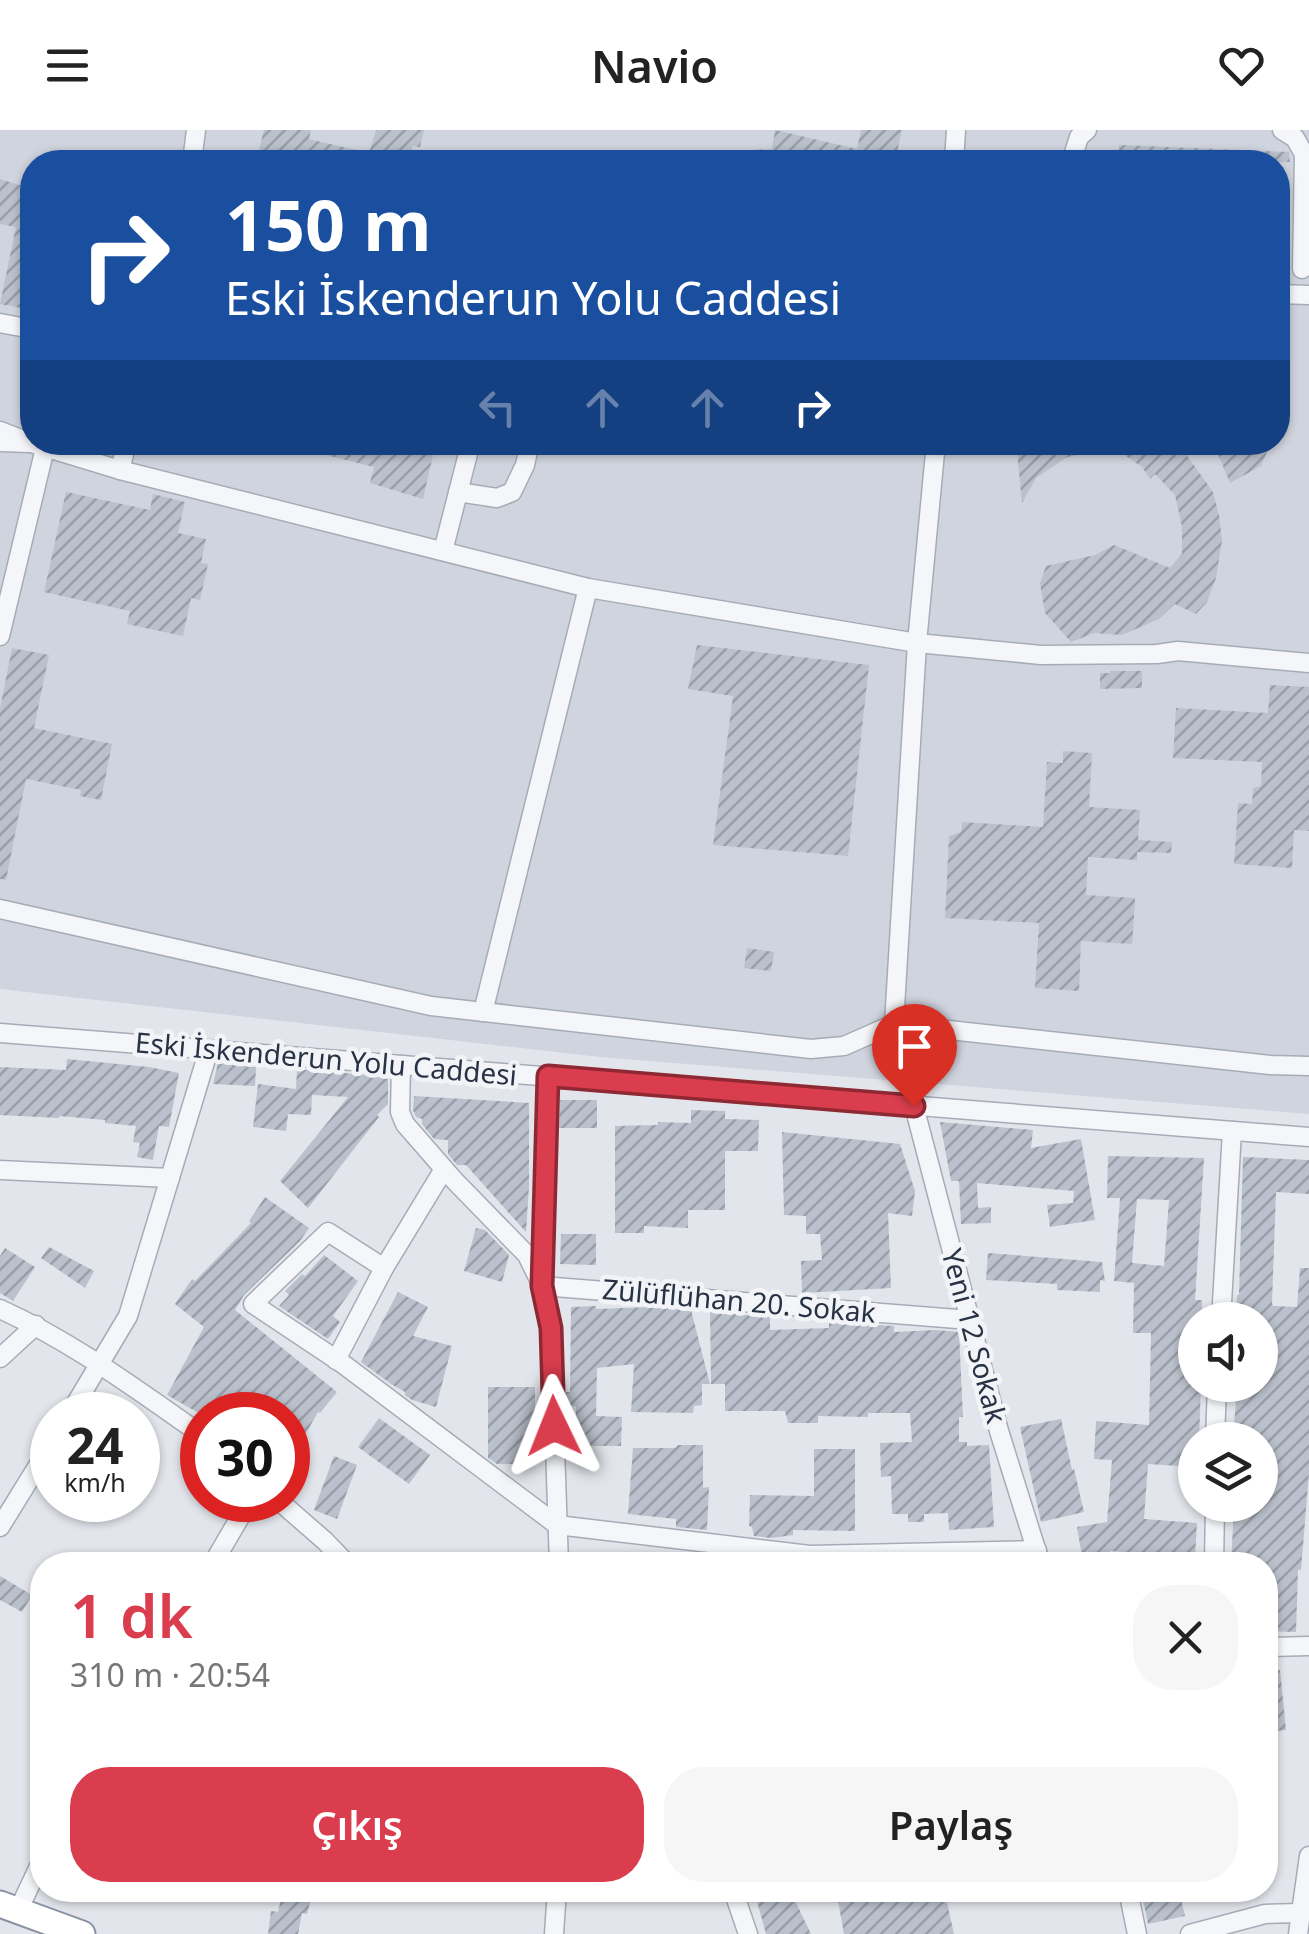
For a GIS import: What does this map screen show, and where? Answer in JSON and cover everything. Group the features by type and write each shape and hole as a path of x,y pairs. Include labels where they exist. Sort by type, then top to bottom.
{"highway":[{"path":"9,1907 82,1934"}],"street":[{"path":"1282,130 1295,138 1304,154 1302,269"},
{"path":"0,636 36,455"},
{"path":"71,455 588,588 917,643 1040,655 1178,651 1309,663"},
{"path":"109,455 111,467"},
{"path":"111,467 119,455"},
{"path":"443,551 468,455"},
{"path":"458,492 497,498 512,492 527,455"},
{"path":"894,1024 917,643 935,455"},
{"path":"483,1012 588,588"},
{"path":"0,909 431,1006 811,1048 844,1046 894,1024 1309,1066"},
{"name":"Eski İskenderun Yolu Caddesi","path":"0,1032 1309,1137"},
{"path":"83,1392 128,1316 209,1049"},
{"path":"401,1065 400,1112 405,1124 527,1255 542,1286 551,1328 558,1552"},
{"path":"542,1286 548,1076"},
{"name":"Yeni 12 Sokak","path":"914,1106 999,1431 1037,1552"},
{"path":"1222,1302 1232,1131"},
{"path":"336,1360 384,1268 444,1169"},
{"path":"0,1170 170,1178"},
{"path":"384,1268 328,1232 253,1304 336,1360 557,1525 785,1552"},
{"name":"Zülüflühan 20. Sokak","path":"542,1286 970,1320"},
{"path":"0,1308 99,1364 180,1420"},
{"path":"0,1358 36,1325"},
{"path":"0,1527 30,1478"},
{"path":"220,1552 237,1522"},
{"path":"303,1522 336,1552"},
{"path":"1214,1522 1214,1552"},
{"path":"1278,1647 1309,1646"},
{"path":"1298,1934 1309,1856"},
{"path":"9,1907 30,1877"},
{"path":"554,1934 556,1902"},
{"path":"736,1902 748,1934"},
{"path":"1130,1902 1137,1934"},
{"path":"1190,1934 1266,1914 1301,1914"}],"shaded area":[{"path":"0,130 1309,130 1309,1114 600,1057 0,989"}],"building":[{"path":"264,130 311,130 309,139 356,150 259,150"},
{"path":"376,130 424,130 420,147 412,146 412,150 370,150"},
{"path":"775,130 857,149 861,130 902,130 898,150 748,150 772,149"},
{"path":"1119,145 1240,150 1119,150"},
{"path":"0,179 20,185 20,308 0,304 16,227 0,224"},
{"path":"326,455 433,455 423,499 370,483 374,467"},
{"path":"1017,455 1079,455 1067,457 1036,478 1022,503"},
{"path":"1125,455 1187,455 1213,492 1222,540 1216,578 1207,602 1196,614 1175,604 1159,619 1122,635 1094,633 1071,642 1045,613 1040,583 1046,566 1095,555 1114,545 1170,568 1182,554 1182,527 1175,495 1155,474 1150,479 1142,467"},
{"path":"1218,455 1266,455 1261,466 1230,483"},
{"path":"66,492 150,510 153,494 185,502 178,533 206,539 201,563 208,564 200,600 191,598 183,636 127,624 130,611 44,592"},
{"path":"697,645 869,665 848,856 713,845 733,696 688,689"},
{"path":"12,648 49,655 34,728 112,744 101,800 80,796 81,790 26,779 6,880 0,879 0,709"},
{"path":"1142,671 1142,688 1100,689 1100,673"},
{"path":"1270,685 1309,687 1309,831 1294,830 1292,868 1234,864 1238,803 1252,804 1253,788 1261,786 1262,762 1173,758 1176,708 1268,713"},
{"path":"1063,751 1092,753 1089,807 1140,810 1138,840 1172,842 1171,853 1137,852 1137,860 1088,857 1086,895 1135,898 1133,932 1132,944 1081,941 1079,991 1035,988 1039,923 945,918 949,836 961,832 962,822 1043,827 1047,762 1063,763"},
{"path":"747,948 774,952 771,971 744,968"},
{"path":"67,1059 179,1073 169,1127 159,1126 153,1160 137,1157 140,1143 133,1142 136,1126 59,1116 0,1115 0,1067 66,1070"},
{"path":"218,1063 256,1067 255,1086 213,1084"},
{"path":"297,1069 388,1079 388,1104 308,1208 280,1181 348,1097 312,1095 311,1115 288,1114 286,1131 253,1127 258,1084 296,1089"},
{"path":"414,1096 529,1103 526,1232 466,1165 457,1165 448,1154 448,1140 434,1139 422,1119 416,1117"},
{"path":"560,1100 597,1100 597,1128 559,1128"},
{"path":"691,1110 725,1111 725,1119 759,1120 758,1151 725,1151 725,1210 688,1210 688,1228 644,1226 644,1233 615,1233 615,1126 691,1123"},
{"path":"940,1122 1033,1130 1031,1148 1081,1139 1095,1220 1050,1227 1047,1205 1073,1203 1074,1191 977,1183 978,1208 991,1207 991,1223 961,1224 959,1181 951,1181"},
{"path":"782,1132 900,1144 915,1191 912,1216 888,1213 891,1288 802,1293 801,1261 822,1260 820,1234 806,1234 806,1216 784,1215"},
{"path":"1108,1156 1204,1158 1195,1300 1202,1302 1178,1302 1178,1402 1200,1402 1200,1422 1178,1422 1178,1466 1148,1464 1144,1519 1197,1523 1195,1552 1081,1552 1077,1527 1107,1522 1112,1460 1094,1459 1096,1421 1149,1425 1151,1333 1133,1333 1134,1283 1114,1281 1120,1198 1107,1198","holes":["1137,1199 1169,1200 1164,1266 1132,1263"]},
{"path":"1243,1157 1309,1160 1309,1194 1276,1192 1272,1302 1237,1302"},
{"path":"265,1197 309,1228 244,1295 235,1310 337,1392 310,1426 310,1392 180,1392 180,1402 167,1395 204,1327 175,1304 192,1279 195,1281 249,1221"},
{"path":"476,1228 485,1230 509,1255 502,1282 464,1271"},
{"path":"561,1234 596,1234 596,1265 560,1264"},
{"path":"49,1247 94,1271 85,1288 41,1258"},
{"path":"5,1248 35,1267 13,1301 0,1293 0,1256"},
{"path":"988,1253 1102,1262 1105,1281 1100,1280 1100,1292 1057,1290 1057,1284 986,1280"},
{"path":"324,1255 358,1281 333,1316 340,1322 328,1339 279,1306 289,1295 285,1291"},
{"path":"1300,1268 1309,1268 1309,1473 1298,1570 1296,1632 1278,1631 1278,1552 1232,1552 1233,1522 1278,1522 1278,1422 1234,1422 1236,1402 1278,1402 1278,1306 1297,1307"},
{"path":"398,1292 428,1307 413,1336 452,1346 436,1407 412,1400 361,1362"},
{"path":"571,1307 691,1310 710,1384 702,1384 702,1405 694,1406 693,1413 631,1412 634,1364 597,1368 596,1416 622,1417 621,1446 576,1446 576,1406 566,1407 566,1392 570,1392"},
{"path":"710,1312 770,1317 770,1330 829,1328 829,1322 833,1322 894,1326 894,1332 959,1332 963,1417 959,1417 959,1442 967,1442 967,1446 989,1445 994,1527 949,1530 948,1513 924,1514 924,1522 908,1522 908,1514 892,1514 891,1476 881,1477 880,1443 912,1442 910,1413 818,1416 818,1423 788,1423 785,1411 725,1411 725,1384 711,1384"},
{"path":"488,1387 535,1387 535,1464 497,1464 488,1458"},
{"path":"379,1418 430,1455 409,1484 358,1447"},
{"path":"1061,1419 1084,1512 1041,1522 1020,1427"},
{"path":"703,1445 703,1488 709,1487 707,1530 676,1527 676,1519 628,1514 633,1448"},
{"path":"814,1449 855,1449 855,1531 793,1530 793,1535 754,1536 749,1526 750,1495 814,1496"},
{"path":"334,1456 357,1465 337,1519 314,1510"},
{"path":"0,1576 30,1594 22,1612 0,1600"},
{"path":"1278,1670 1286,1730 1278,1731"},
{"path":"280,1902 310,1902 307,1914 302,1913 298,1934 268,1934 271,1911 278,1912"},
{"path":"757,1902 796,1902 811,1934 766,1934"},
{"path":"838,1902 947,1902 954,1934 844,1934"},
{"path":"1143,1902 1182,1902 1185,1916 1148,1924"}],"route":[{"path":"554,1426 551,1328 542,1286 548,1076 914,1106"}]}
